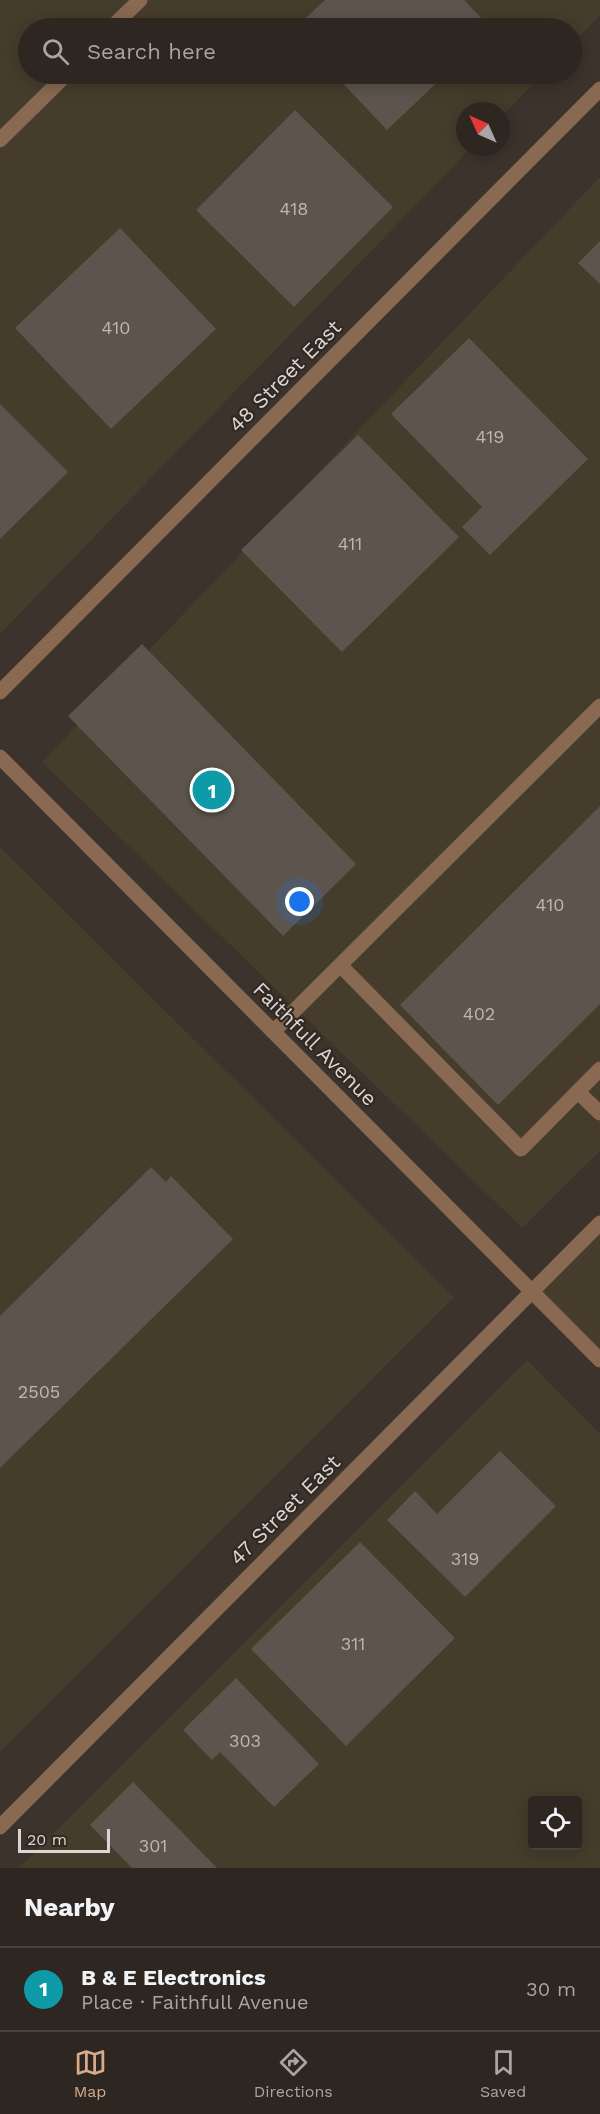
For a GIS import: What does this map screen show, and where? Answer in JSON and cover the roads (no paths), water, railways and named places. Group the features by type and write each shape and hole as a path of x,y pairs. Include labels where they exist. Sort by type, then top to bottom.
{"street":[{"path":"121,18 140,0"},
{"path":"0,140 56,84"},
{"name":"48 Street East","path":"0,692 600,89"},
{"path":"273,1032 600,706"},
{"name":"Faithfull Avenue","path":"0,757 600,1360"},
{"path":"340,964 521,1149 600,1069"},
{"path":"578,1092 600,1113"},
{"name":"47 Street East","path":"0,1827 600,1223"}],"place":[{"name":"B & E Electronics","path":"212,790"}]}
